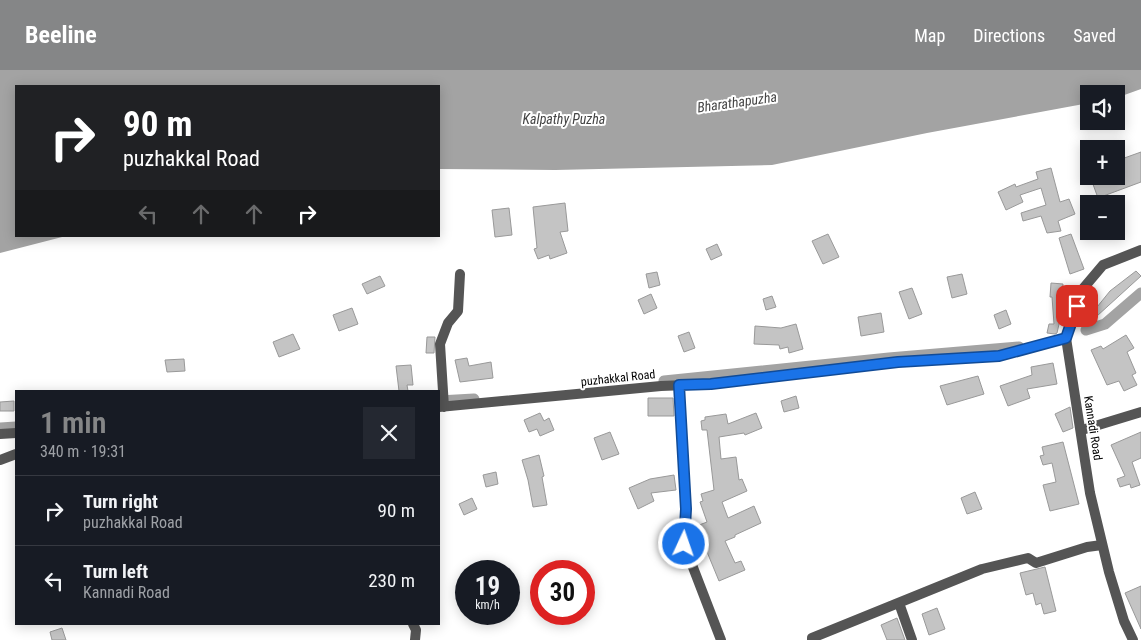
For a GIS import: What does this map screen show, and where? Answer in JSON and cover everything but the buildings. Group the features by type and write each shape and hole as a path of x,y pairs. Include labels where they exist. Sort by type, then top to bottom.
{"street":[{"name":"Kannadi Road","path":"1133,640 1124,621 1102,545 1090,493 1082,430 1066,338 1081,291 1103,265 1141,250"},
{"path":"442,407 443,390 440,344 448,323 458,311 460,274"},
{"name":"puzhakkal Road","path":"442,407 679,385 720,383 898,362 999,356 1066,338"},
{"path":"679,385 686,509 684,544 721,640"},
{"path":"1082,430 1141,412"},
{"path":"0,434 15,433"},
{"path":"0,460 15,454"},
{"path":"812,640 812,638 982,570 1028,558 1036,564 1087,547 1102,545"},
{"path":"899,603 912,640"},
{"path":"414,625 416,630 415,640"}],"water":[{"name":"Kalpathy Puzha","path":"0,70 1141,70 1141,89 1125,95 1125,85 1080,85 1080,105 927,133 772,165 555,170 440,169 440,85 15,85 15,237 62,237 0,253"}],"waterway":[{"path":"1086,330 1105,324 1141,293"},
{"path":"664,381 1019,347"},
{"path":"440,401 474,399"},
{"path":"0,428 15,427"}],"route":[{"path":"684,544 686,509 679,385 711,384 898,362 999,356 1066,338 1077,306"}],"water label":[{"name":"Bharathapuzha","path":"737,102"}]}
